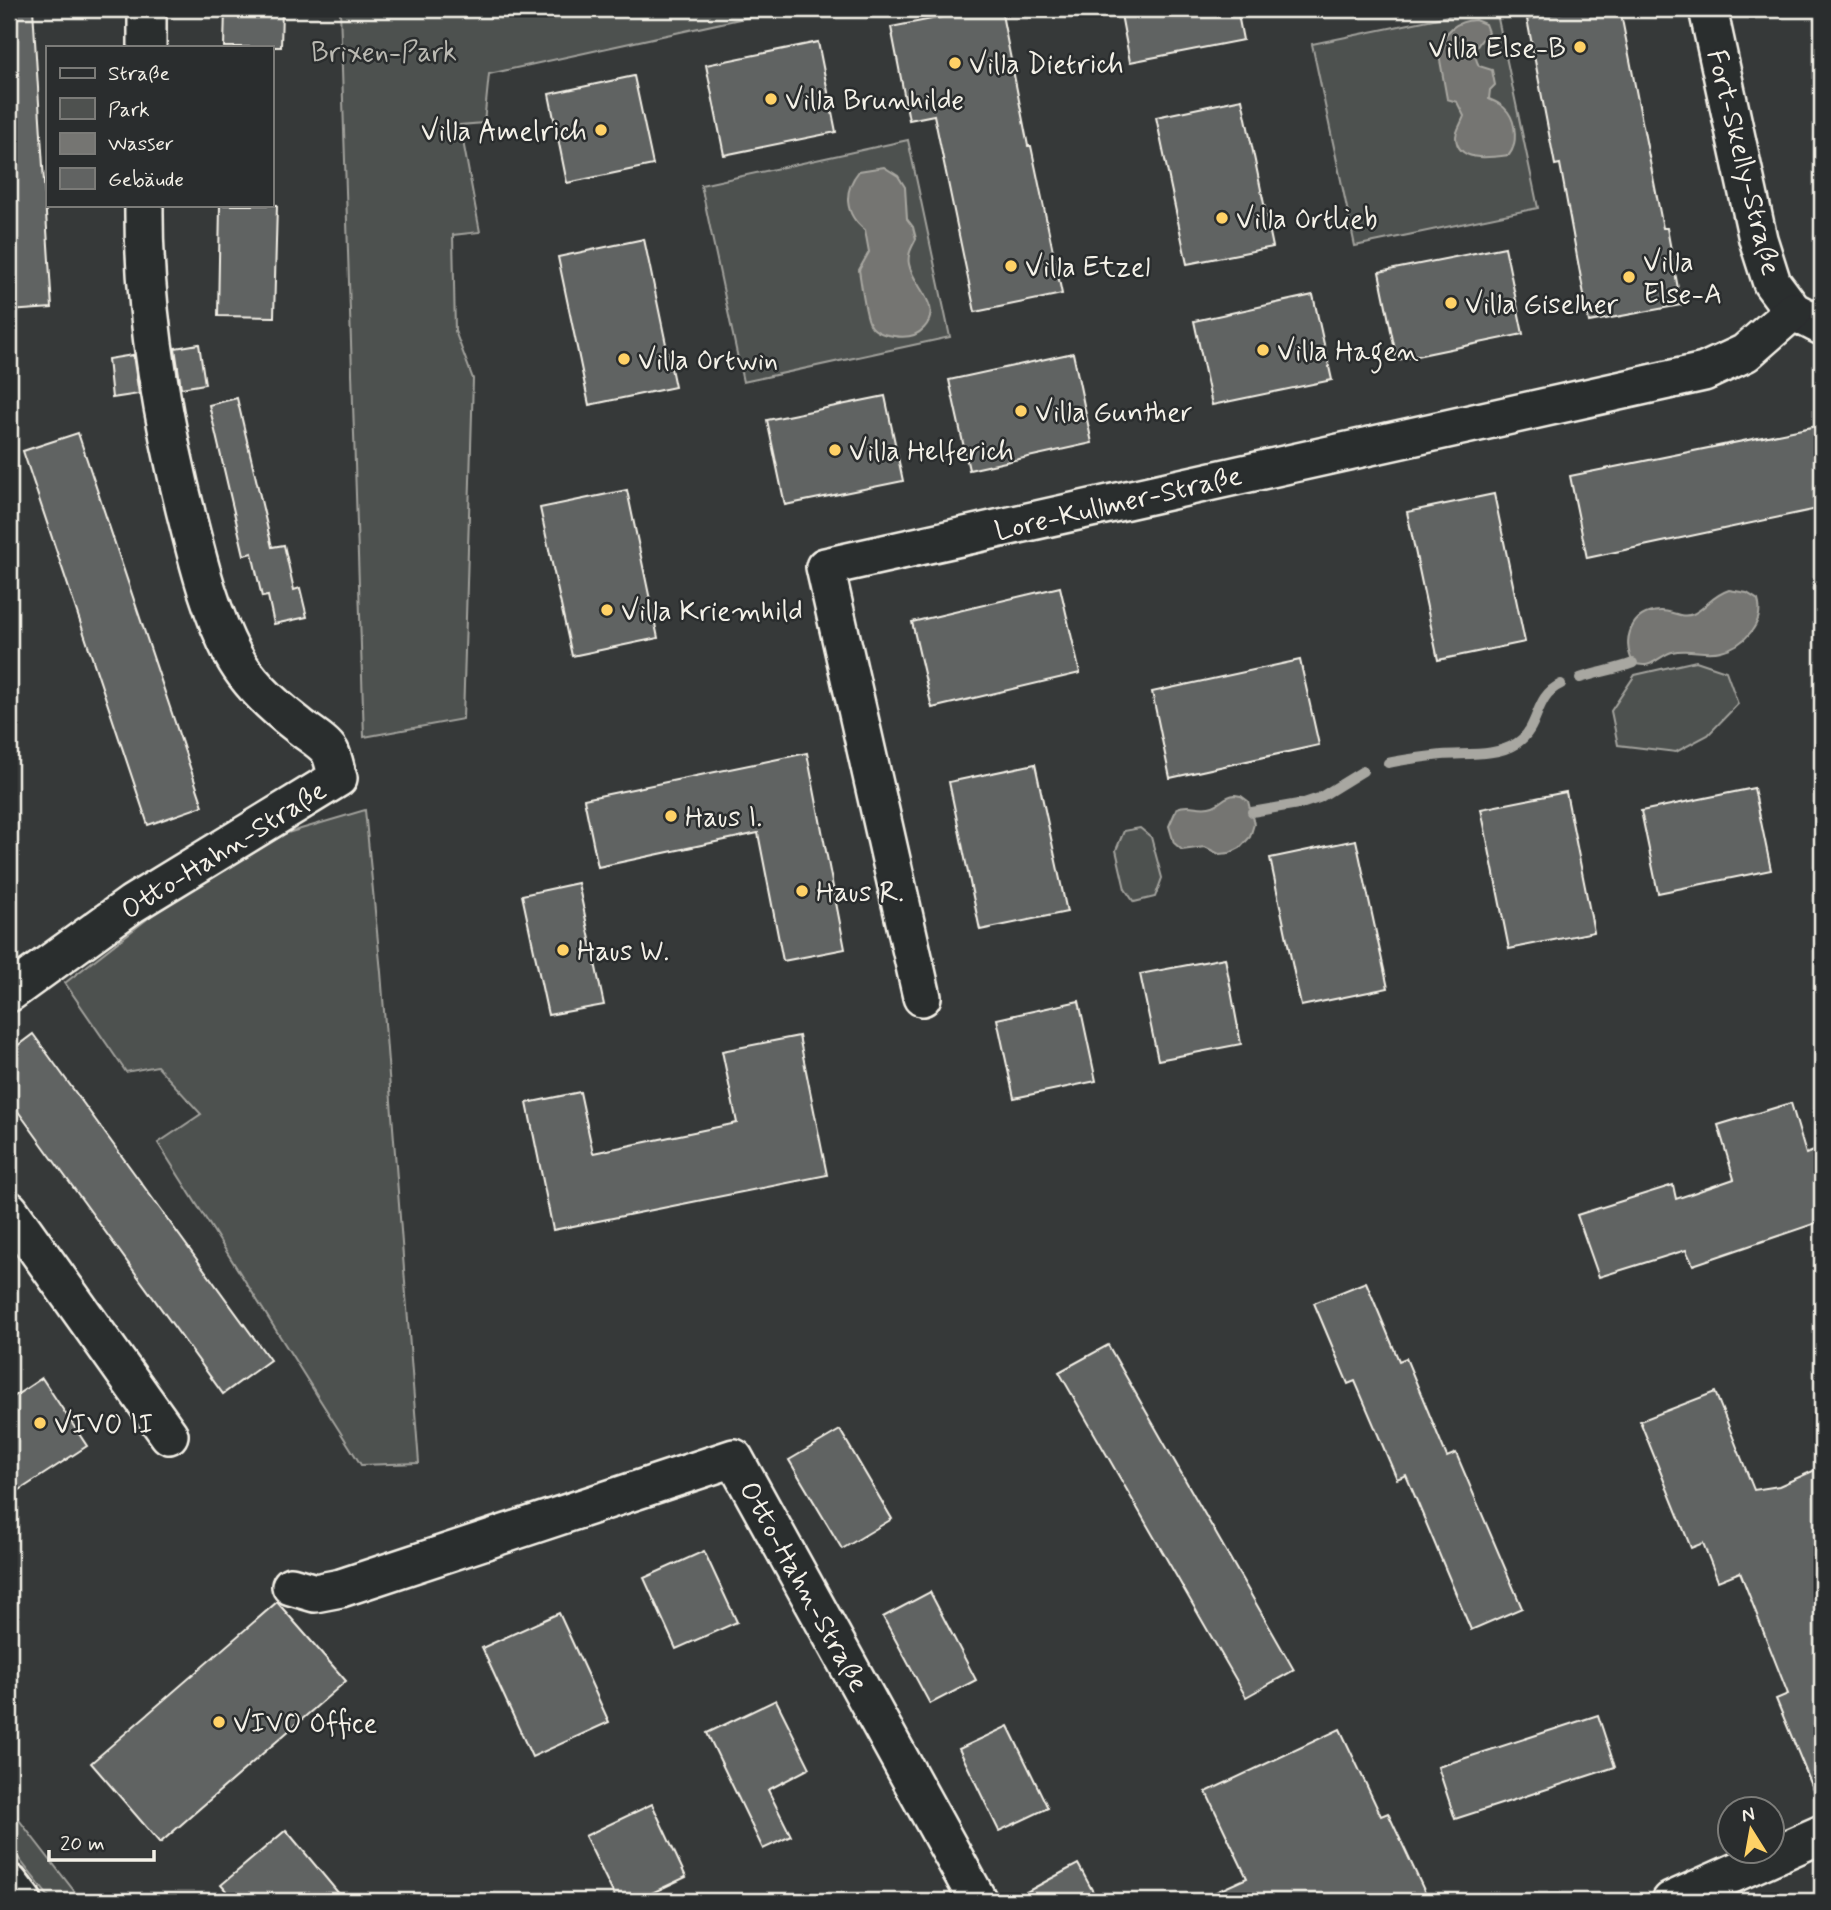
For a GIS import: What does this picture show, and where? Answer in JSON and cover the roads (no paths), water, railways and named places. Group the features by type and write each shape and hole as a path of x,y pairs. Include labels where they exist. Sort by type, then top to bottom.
{"street":[{"path":"147,9 147,46"},
{"name":"Fort-Skelly-Straße","path":"1707,9 1758,239 1772,283 1808,319"},
{"name":"Otto-Hahn-Straße","path":"9,993 132,905 338,778 330,751 277,709 254,684 234,656 214,610 174,468 161,403 149,315 144,206"},
{"name":"Lore-Kullmer-Straße","path":"922,997 825,567 1704,372 1808,319"},
{"path":"9,1210 169,1435"},
{"name":"Otto-Hahn-Straße","path":"291,1586 315,1593 341,1588 734,1458 978,1901"},
{"path":"1671,1901 1822,1834"},
{"path":"9,1884 22,1901"}],"water":[{"path":"1475,20 1485,24 1488,32 1476,48 1475,55 1479,66 1492,70 1495,85 1490,90 1489,99 1504,107 1513,122 1515,139 1509,155 1477,157 1462,151 1458,146 1456,135 1464,116 1457,102 1447,99 1438,49 1452,28 1462,22"},
{"path":"884,167 898,176 905,187 907,219 913,227 916,239 909,254 909,264 926,296 931,312 924,328 906,337 884,334 874,329 868,320 859,270 869,252 865,230 853,217 848,202 850,186 859,171"},
{"path":"1729,590 1747,593 1758,600 1758,617 1745,639 1721,651 1678,651 1650,664 1633,663 1628,645 1629,637 1635,622 1642,616 1660,611 1693,614"},
{"path":"1235,795 1248,801 1254,824 1250,837 1240,848 1219,854 1205,847 1182,850 1174,843 1169,826 1177,808 1204,808"}],"waterway":[{"path":"1580,678 1633,663"},
{"path":"1388,763 1442,755 1481,754 1509,747 1525,736 1546,696 1561,684"},
{"path":"1252,812 1319,798 1363,771"}],"place":[{"name":"Villa Else-B","path":"1580,47"},
{"name":"Villa Dietrich","path":"955,63"},
{"name":"Villa Brunhilde","path":"771,99"},
{"name":"Villa Amelrich","path":"601,130"},
{"name":"Villa Ortlieb","path":"1222,218"},
{"name":"Villa Etzel","path":"1011,266"},
{"name":"Villa Else-A","path":"1629,277"},
{"name":"Villa Giselher","path":"1451,303"},
{"name":"Villa Hagen","path":"1263,350"},
{"name":"Villa Ortwin","path":"624,359"},
{"name":"Villa Gunther","path":"1021,411"},
{"name":"Villa Helferich","path":"835,450"},
{"name":"Villa Kriemhild","path":"607,610"},
{"name":"Haus I.","path":"671,816"},
{"name":"Haus R.","path":"802,891"},
{"name":"Haus W.","path":"563,950"},
{"name":"VIVO II","path":"40,1423"},
{"name":"VIVO Office","path":"219,1722"}],"park label":[{"name":"Brixen-Park","path":"384,51"}]}
